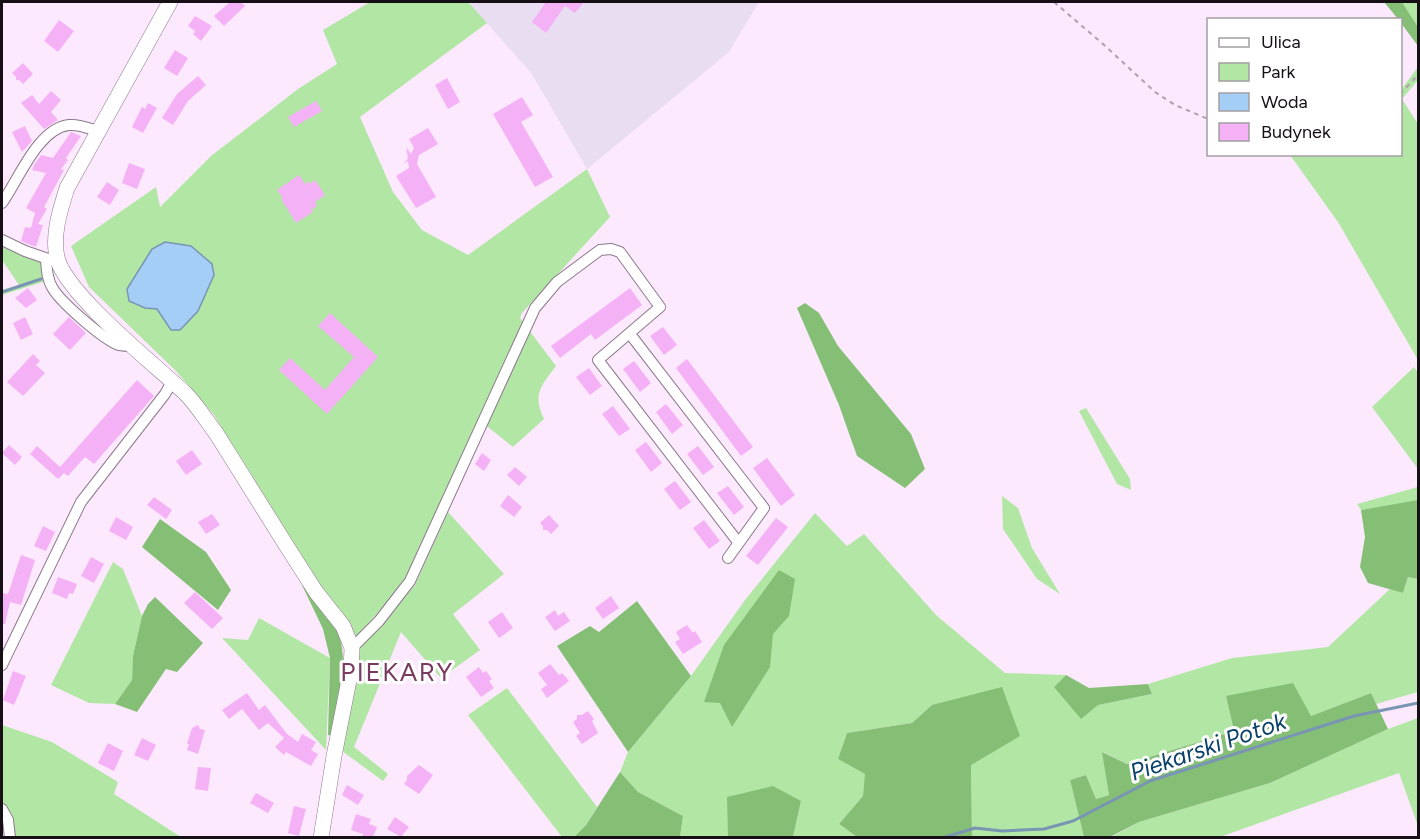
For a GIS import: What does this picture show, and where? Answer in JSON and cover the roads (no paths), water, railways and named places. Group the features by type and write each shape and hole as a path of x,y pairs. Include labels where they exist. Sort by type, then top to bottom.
{"street":[{"path":"52,260 60,210 67,188 170,2"},
{"path":"2,203 27,161 44,140 58,129 67,125 98,131"},
{"path":"2,240 52,260 133,346 188,396 216,433 304,573 343,626 352,648 351,670 321,837"},
{"path":"352,648 379,621 410,581 535,308 557,282 600,250 611,249 620,252 660,308 598,360 738,542"},
{"path":"630,334 764,508 728,558"},
{"path":"2,665 81,502 172,382"},
{"path":"2,809 8,820 10,837"}],"water":[{"path":"165,242 191,246 212,264 214,275 198,311 180,330 171,330 157,309 145,308 129,301 127,289 152,249"}],"waterway":[{"path":"2,292 41,279"},
{"name":"Piekarski Potok","path":"942,838 975,828 1002,831 1044,829 1073,821 1150,781 1354,716 1418,703"}],"district":[{"name":"PIEKARY","path":"397,672"}]}
